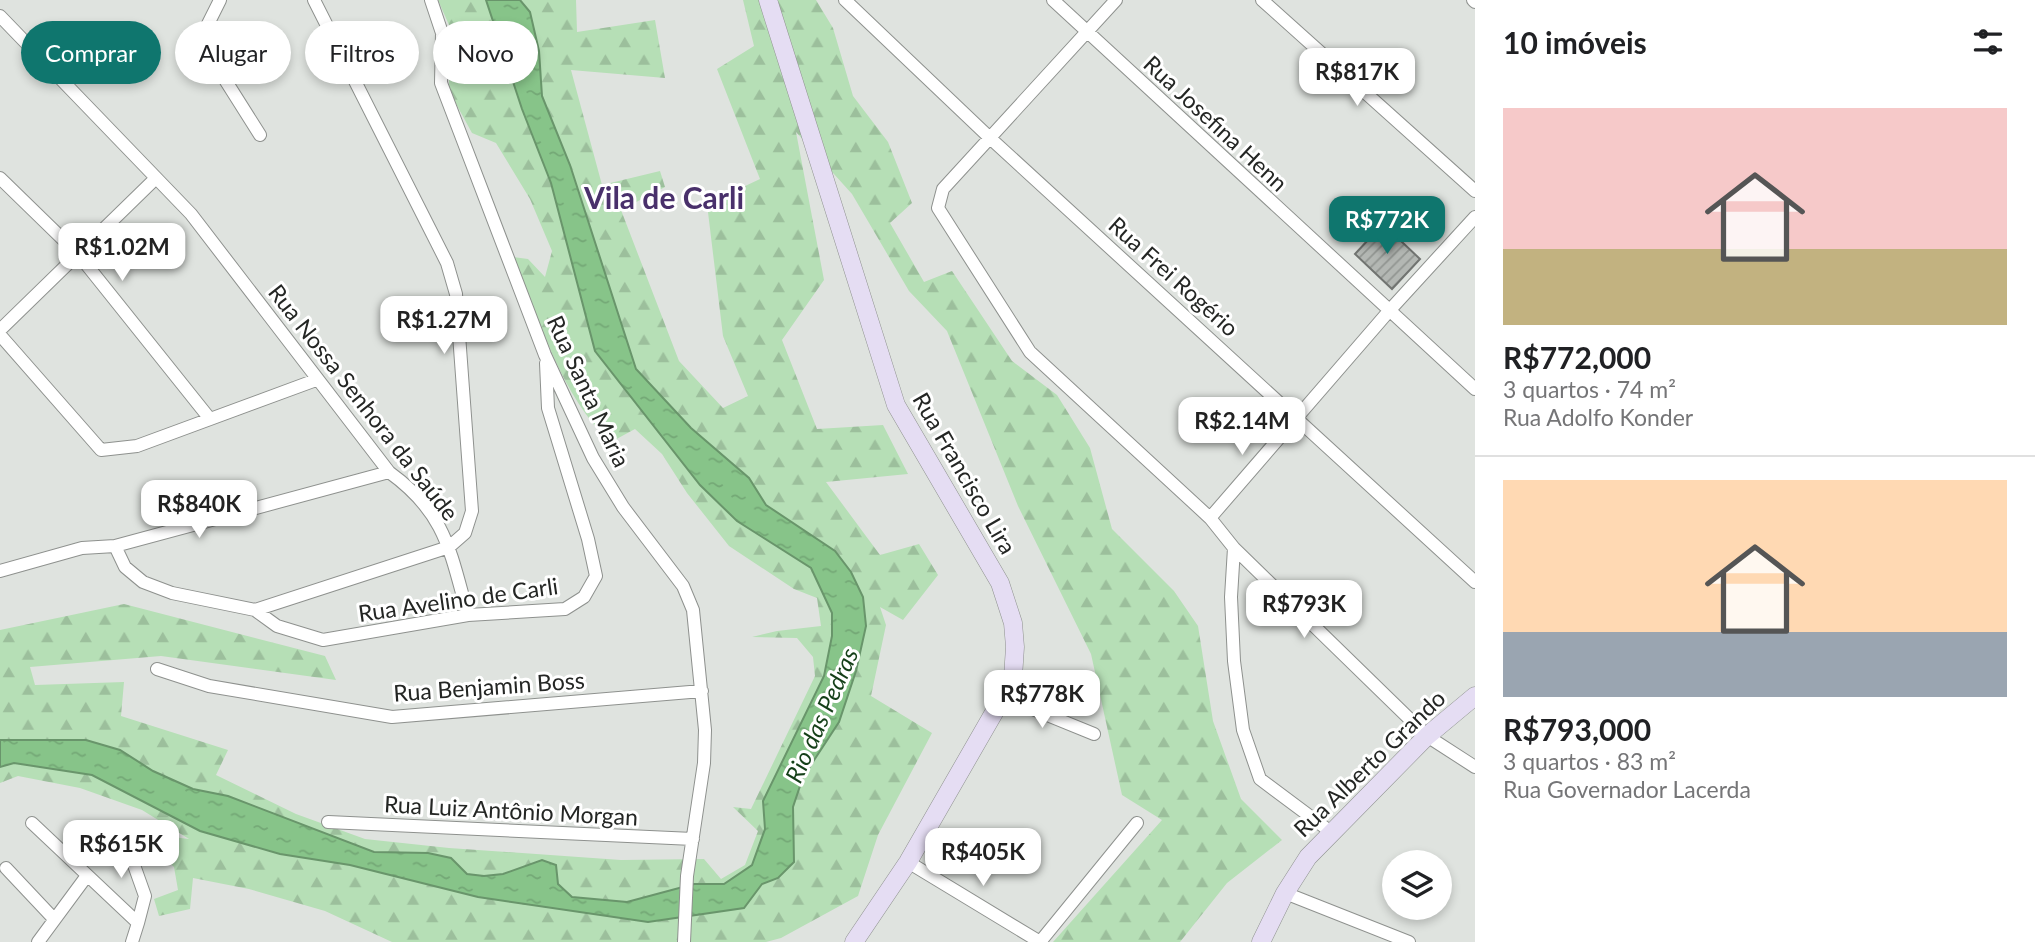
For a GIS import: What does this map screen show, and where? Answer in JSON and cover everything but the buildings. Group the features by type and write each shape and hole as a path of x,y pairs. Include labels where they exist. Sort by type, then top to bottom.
{"street":[{"path":"220,0 200,40 260,135"},
{"path":"255,610 449,547 465,533 472,511 456,294 447,263 314,0"},
{"name":"Rua Santa Maria","path":"430,0 442,33 441,83 444,93 545,355 593,458 623,506 683,586 693,610 702,691 704,763 687,876 684,942"},
{"name":"Rua Francisco Lira","path":"768,0 896,405 1000,583 1013,623 1013,677 908,862 855,942"},
{"name":"Rua Frei Rogério","path":"845,0 990,138 1299,418 1475,582"},
{"name":"Rua Josefina Henn","path":"1053,0 1389,312 1475,388"},
{"path":"1116,0 943,190 938,208 1030,352 1210,518 1234,548 1427,736 1475,767"},
{"path":"1262,0 1475,191"},
{"name":"Rua Nossa Senhora da Saúde","path":"0,16 191,214 389,472 413,489 440,524 468,615"},
{"path":"0,178 78,254 210,419"},
{"path":"156,178 0,332 101,450 137,446 316,380"},
{"path":"1210,518 1475,217"},
{"name":"Rua Avelino de Carli","path":"115,546 125,567 143,582 172,593 255,610 277,626 323,640 468,615 565,609 584,597 596,576 588,538 548,408 545,355"},
{"path":"0,571 82,548 115,546 389,472"},
{"path":"1234,548 1231,597 1234,661 1242,730 1260,779 1331,832"},
{"name":"Rua Benjamin Boss","path":"157,669 209,686 392,716 702,691"},
{"name":"Rua Alberto Grando","path":"1261,942 1284,893 1308,857 1427,736 1475,696"},
{"path":"1003,697 1094,734"},
{"name":"Rua Luiz Antônio Morgan","path":"328,822 693,839"},
{"path":"32,823 86,877 138,923"},
{"path":"908,862 1040,942 1137,823"},
{"path":"118,835 129,852 145,896 132,942"},
{"path":"6,868 54,919"},
{"path":"38,942 86,877"},
{"path":"1284,893 1409,942"}],"green space":[{"path":"438,0 576,0 577,32 655,20 665,78 571,70 602,185 660,171 665,187 621,210 679,361 723,408 748,396 723,336 707,204 760,179 717,69 754,46 743,0 816,0 833,28 853,96 888,142 912,203 890,223 924,282 952,271 1012,361 1057,395 1090,448 1112,529 1174,591 1198,626 1213,721 1241,799 1282,840 1227,883 1180,942 1053,942 1162,820 1122,795 1091,654 1018,506 947,331 909,291 852,194 796,132 824,280 782,340 817,429 883,425 908,474 826,482 880,555 919,544 938,575 903,620 880,607 886,625 871,696 932,733 878,835 858,896 781,938 766,942 392,942 325,911 249,889 193,878 190,909 159,916 154,899 178,890 174,867 138,833 189,839 142,810 80,788 18,776 0,783 0,630 124,604 325,656 336,680 161,656 30,667 35,685 124,682 121,716 228,750 216,775 296,814 365,839 449,848 621,860 704,859 721,879 745,865 758,831 733,807 751,809 815,676 813,657 797,638 752,637 821,626 817,598 794,589 729,546 687,493 662,454 635,429 611,442 579,403 553,356 513,257 528,259 545,277 552,251 530,199 496,143 472,133 449,91 449,84 538,84 538,21 447,21"}],"water":[{"path":"486,0 520,0 530,12 532,21 493,21"},
{"name":"Rio das Pedras","path":"538,47 542,96 570,165 636,369 691,428 749,478 766,505 835,551 851,572 863,597 866,626 856,671 839,722 803,777 793,807 794,862 778,878 762,884 744,908 648,922 478,897 350,865 280,854 200,831 92,775 14,763 0,767 0,740 86,740 120,750 153,771 193,789 228,796 374,852 428,853 451,858 467,874 484,876 503,874 542,860 556,865 558,884 572,897 627,902 694,884 724,884 752,865 765,829 763,801 824,676 832,636 832,613 811,568 737,521 700,485 595,351 551,183 514,84 538,84"}],"district":[{"name":"Vila de Carli","path":"664,197"}]}
